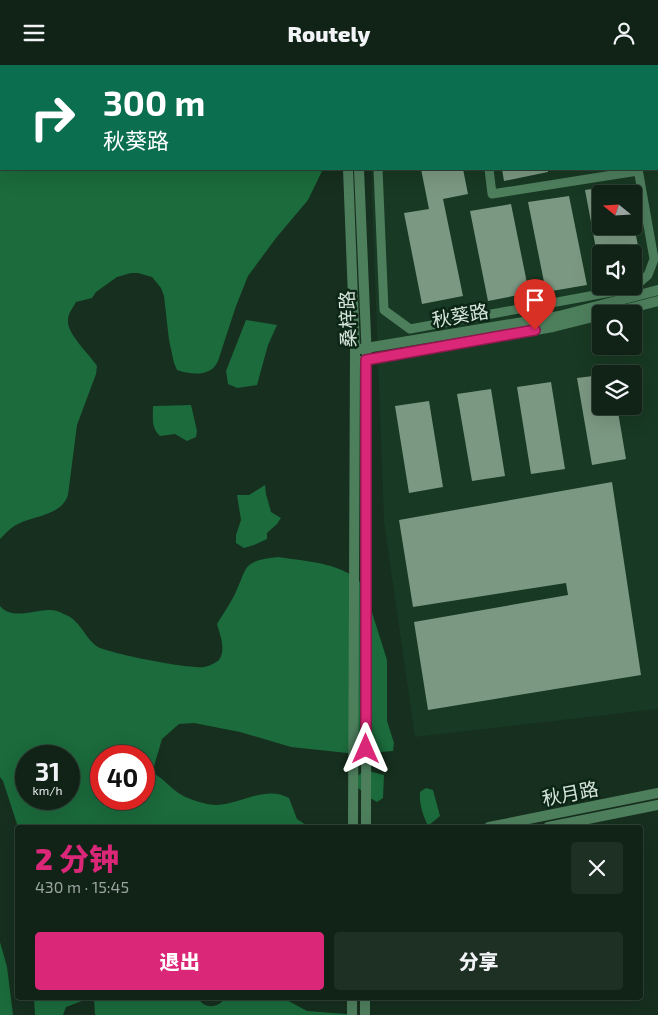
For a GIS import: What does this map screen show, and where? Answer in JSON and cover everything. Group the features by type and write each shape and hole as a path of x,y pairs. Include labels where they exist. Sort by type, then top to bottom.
{"street":[{"name":"桑梓路","path":"348,170 355,349 353,825"},
{"name":"桑梓路","path":"359,170 366,349 366,825"},
{"path":"378,170 384,311 410,329 633,288 648,275 654,259 638,170 492,194 488,170"},
{"name":"秋葵路","path":"355,349 366,349 559,316 658,290"},
{"path":"642,305 658,301"},
{"name":"秋葵路","path":"355,362 553,327 592,317"},
{"name":"秋月路","path":"499,825 658,793"},
{"name":"秋月路","path":"558,825 658,805"},
{"path":"352,1000 352,1015"},
{"path":"365,1000 365,1015"}],"shaded area":[{"path":"0,170 323,170 308,200 276,238 248,276 218,361 211,370 195,374 177,370 169,340 164,296 161,288 152,277 131,273 117,277 96,292 92,298 76,302 69,315 68,325 74,337 97,366 96,374 77,425 68,495 65,502 54,511 15,525 0,539"},
{"path":"371,170 658,170 658,709 415,737 384,522"},
{"path":"246,320 277,325 268,345 257,385 237,388 228,384 226,371"},
{"path":"191,405 197,431 196,437 187,441 175,434 160,436 157,433 153,423 153,406"},
{"path":"265,485 271,512 281,518 267,533 267,539 244,548 236,543 236,535 241,520 237,495 249,495"},
{"path":"278,557 325,564 347,573 357,579 364,587 387,660 387,721 394,743 393,751 357,754 291,747 240,732 194,723 179,724 162,739 155,763 155,745 90,745 90,810 155,810 155,775 180,794 208,804 226,804 262,794 280,795 289,798 297,819 306,825 17,825 0,777 0,606 11,613 18,614 45,610 61,613 76,621 94,644 106,650 167,663 205,667 218,661 221,657 222,643 217,624 233,598 245,571 252,563"},
{"path":"365,770 384,775 383,798 377,802 355,785 355,778"},
{"path":"426,788 433,790 440,816 429,825 422,809 420,792"},
{"path":"0,942 7,967 13,1015 0,1015"},
{"path":"34,1000 82,1001 66,1007 63,1015 35,1015"},
{"path":"94,1000 200,1000 207,1006 215,1006 224,1000 287,1000 307,1011 359,1015 95,1015"}],"building":[{"path":"421,170 463,170 468,194 443,199 463,296 422,304 404,213 429,209"},
{"path":"502,170 548,170 548,172 504,181"},
{"path":"592,189 592,227 585,190"},
{"path":"569,196 587,285 546,292 528,202"},
{"path":"511,204 529,293 488,301 470,211"},
{"path":"593,235 636,235 638,245 595,245"},
{"path":"592,376 592,415 619,415 626,459 592,465 577,378"},
{"path":"551,382 565,469 531,474 517,387"},
{"path":"491,389 505,476 472,481 457,394"},
{"path":"429,401 443,487 409,493 395,406"},
{"path":"612,482 641,675 428,710 414,622 568,595 566,583 413,607 399,520"}],"route":[{"path":"366,749 366,360 535,330"}]}
